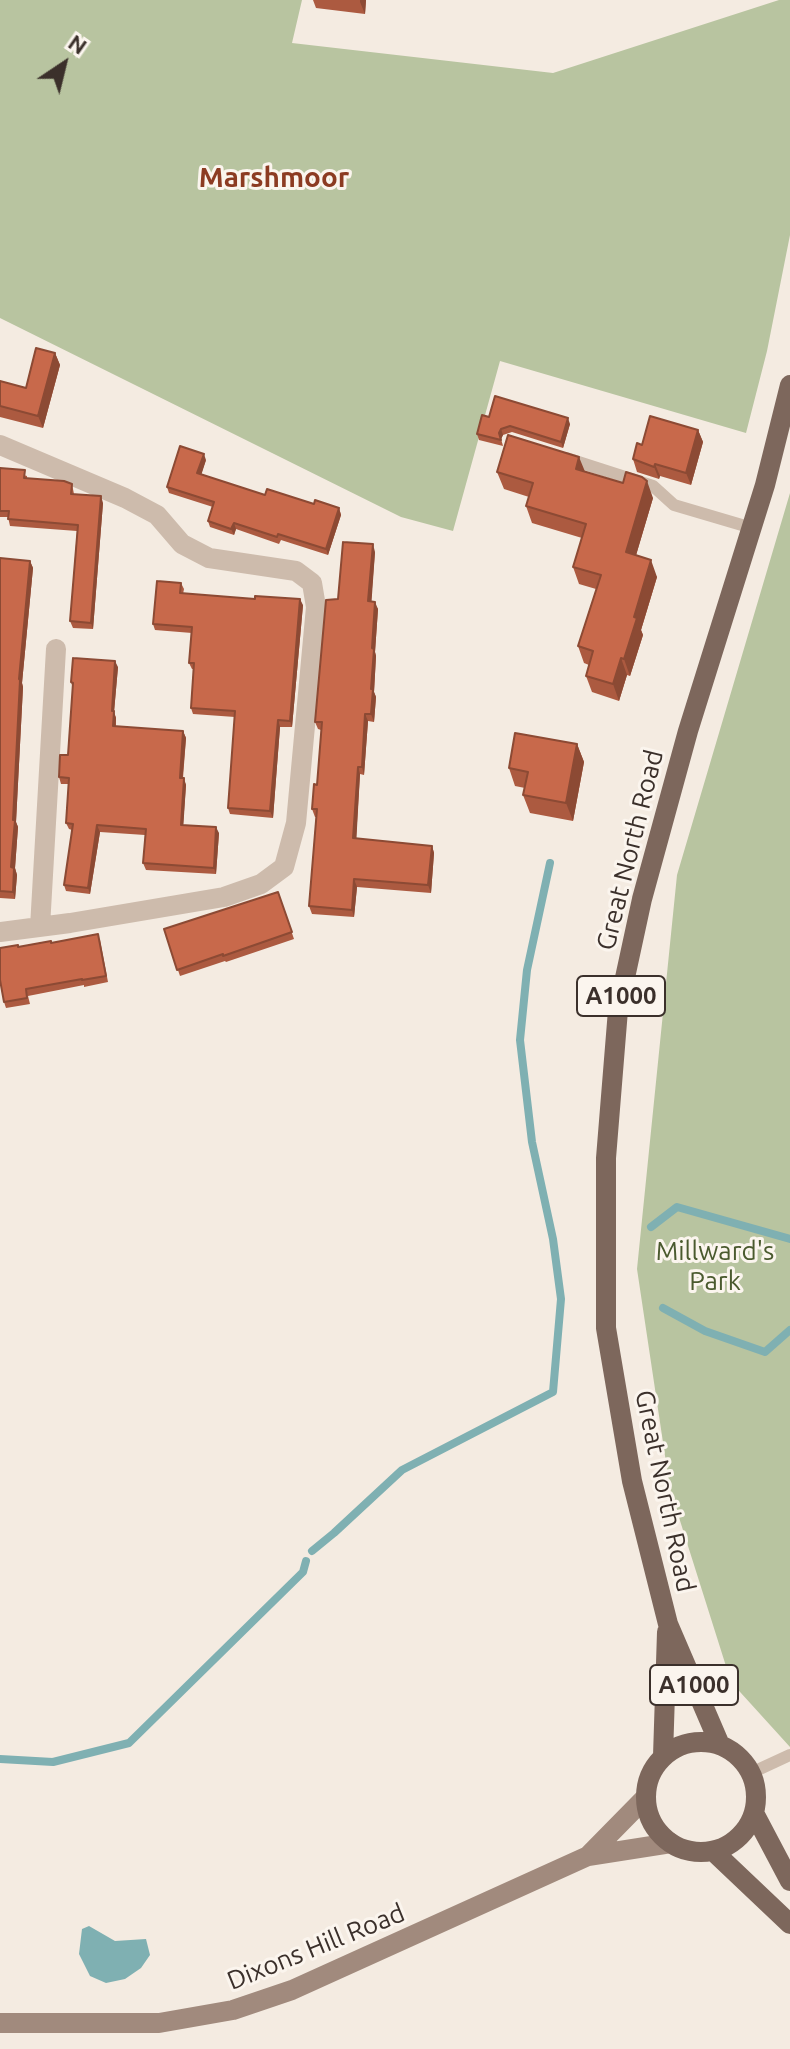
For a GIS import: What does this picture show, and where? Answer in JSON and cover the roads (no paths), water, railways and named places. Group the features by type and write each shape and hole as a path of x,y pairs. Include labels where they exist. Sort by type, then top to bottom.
{"main road":[{"name":"Great North Road","path":"720,1745 668,1624 632,1481 606,1328 606,1158 618,1010 639,913 688,731 765,485 790,385"},
{"name":"Great North Road","path":"663,1756 668,1624"},
{"path":"700,1742 720,1745 738,1756 751,1773 756,1796 754,1813 746,1829 733,1843 713,1851 691,1851 659,1834 645,1798 648,1778 663,1756 680,1745 700,1742"},
{"path":"754,1813 790,1881"},
{"path":"713,1851 790,1924"}],"street":[{"path":"0,445 125,498 157,515 182,544 209,558 296,571 312,583 316,607 296,823 284,867 261,884 224,897 0,932"},
{"path":"40,927 56,649"},
{"name":"Dixons Hill Road","path":"588,1856 645,1798"},
{"name":"Dixons Hill Road","path":"0,2023 159,2023 233,2010 292,1990 588,1856 671,1843"}],"lane":[{"path":"553,454 653,486 674,505 752,528"},
{"path":"751,1773 790,1755"}],"water":[{"path":"89,1926 115,1941 146,1939 150,1955 141,1968 125,1979 106,1983 90,1976 79,1954 82,1929"}],"waterway":[{"path":"312,1551 402,1470 553,1392 561,1299 553,1239 532,1142 520,1040 527,970 550,863"},
{"path":"651,1227 677,1207 790,1239"},
{"path":"663,1308 705,1331 765,1352 790,1330"},
{"path":"0,1759 53,1762 129,1743 303,1572 306,1561"}],"district":[{"name":"Marshmoor","path":"274,178"}],"park label":[{"name":"Millward's Park","path":"715,1266"}]}
